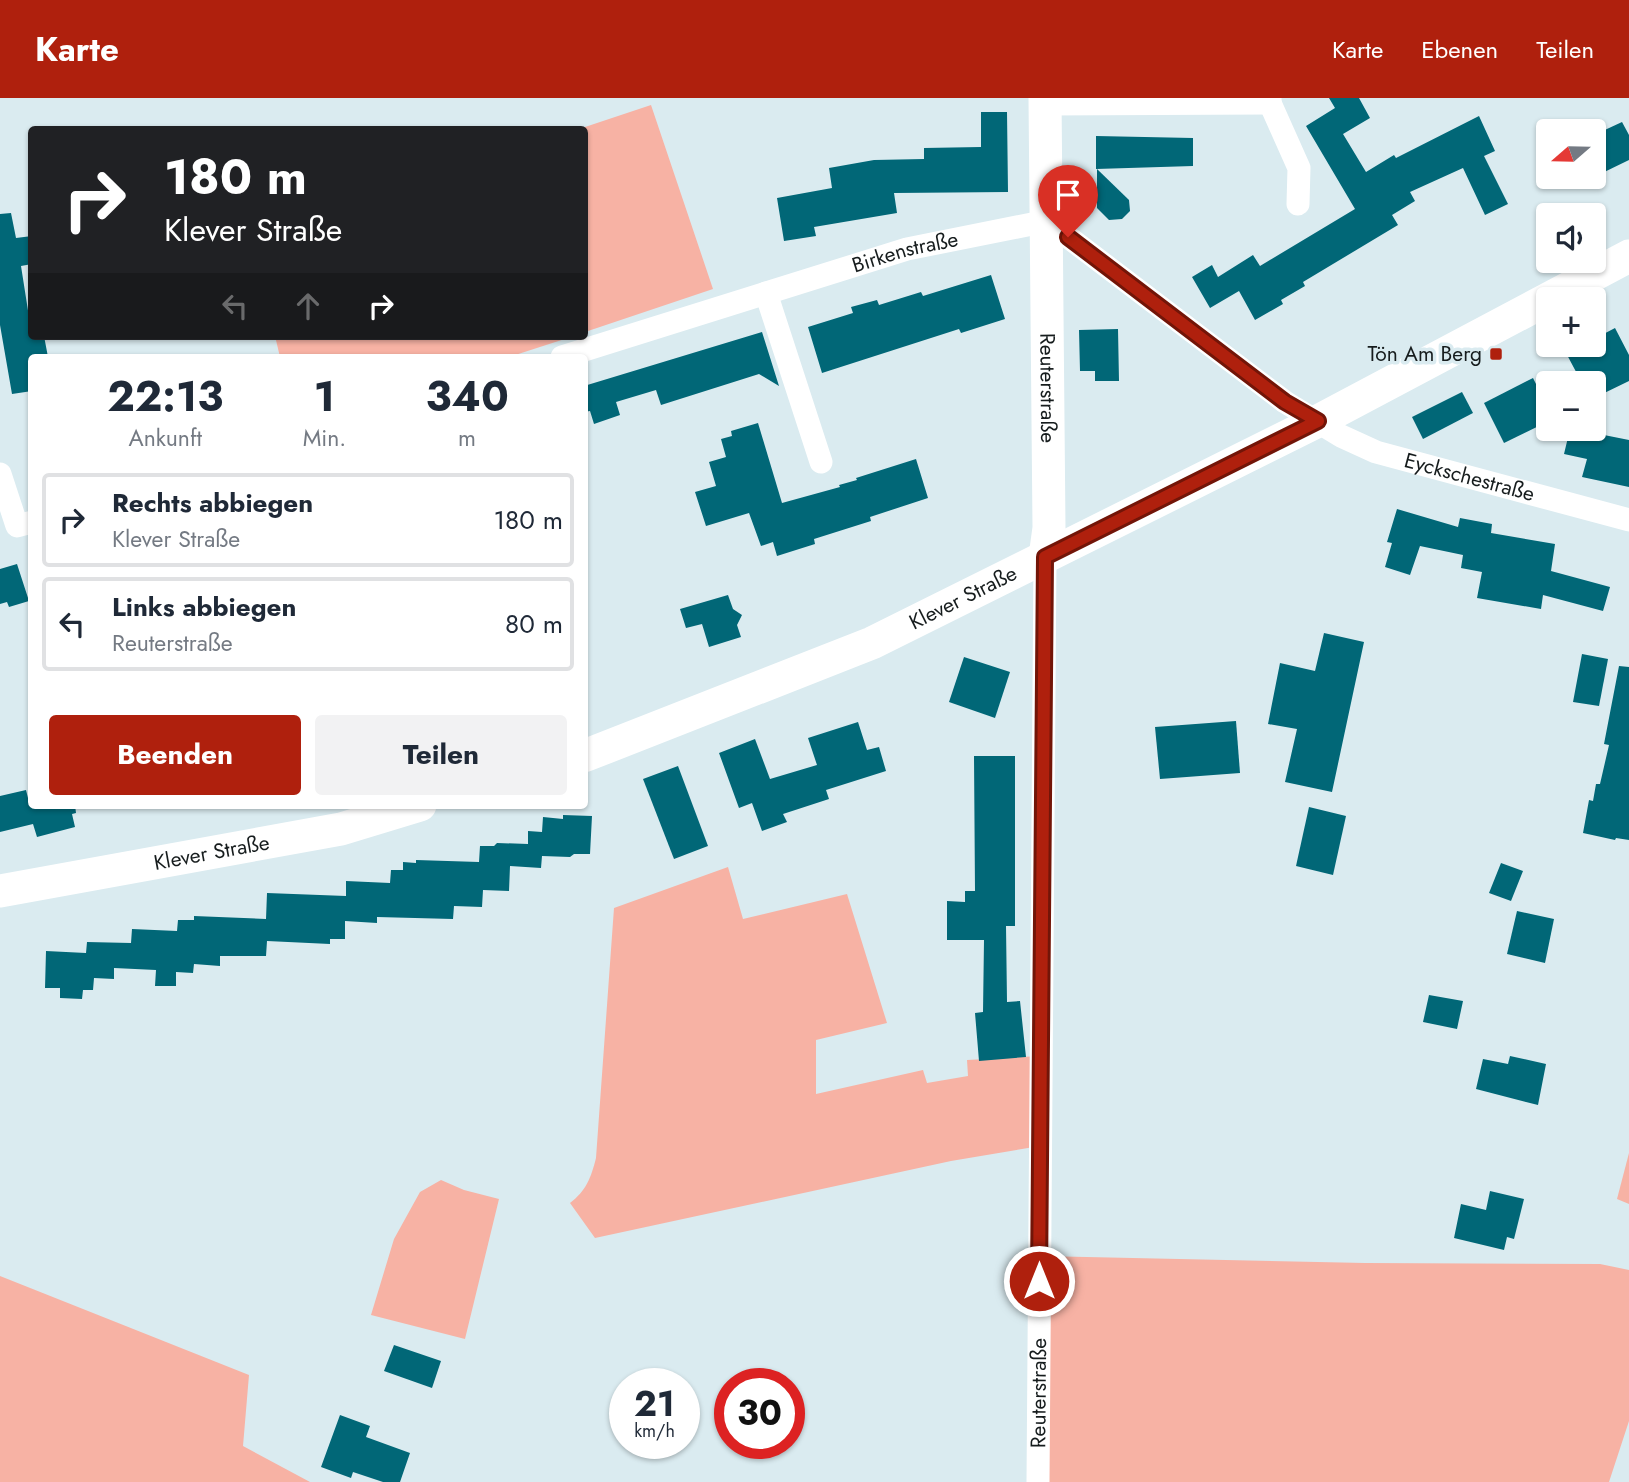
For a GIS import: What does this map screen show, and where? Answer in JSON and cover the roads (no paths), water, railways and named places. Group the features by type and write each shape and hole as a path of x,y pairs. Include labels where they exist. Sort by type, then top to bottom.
{"street":[{"path":"1045,101 1270,101 1299,169 1298,204"},
{"name":"Reuterstraße","path":"1038,1482 1045,573 1049,528 1045,101"},
{"path":"1047,221 1285,402 1318,421"},
{"name":"Birkenstraße","path":"572,354 907,249 1047,221"},
{"name":"Klever Straße","path":"588,754 1045,573 1318,421 1629,256"},
{"path":"766,293 821,462"},
{"name":"Eyckschestraße","path":"1318,421 1341,436 1376,452 1629,520"},
{"path":"0,474 24,524"},
{"name":"Klever Straße","path":"0,891 341,828 406,809"}],"place":[{"name":"Tön Am Berg","path":"1496,354"}]}
